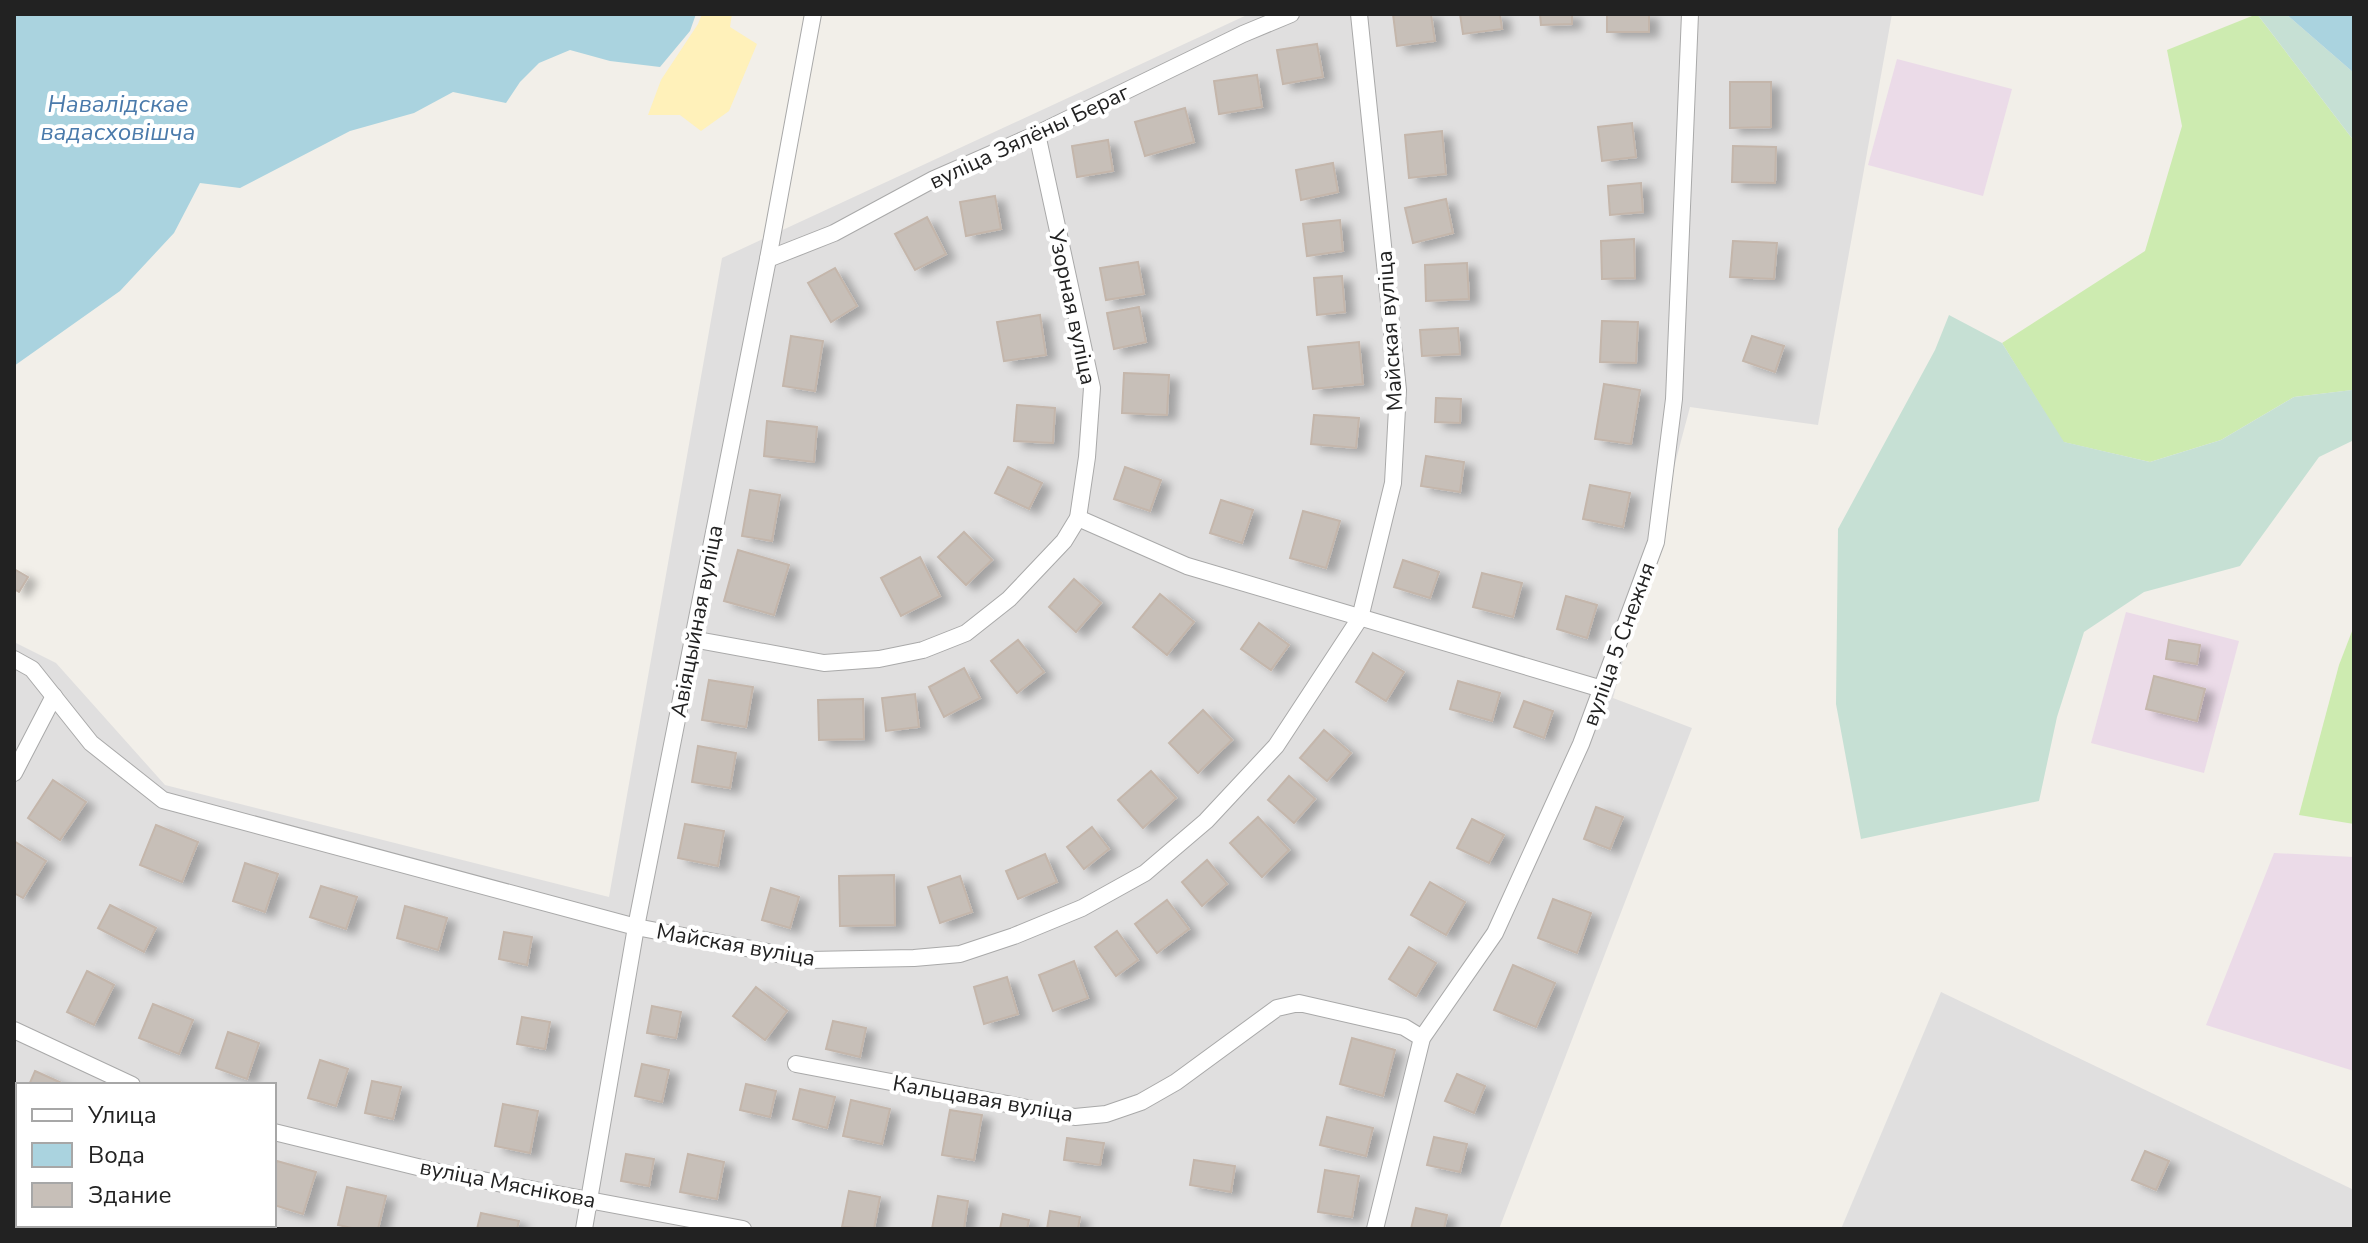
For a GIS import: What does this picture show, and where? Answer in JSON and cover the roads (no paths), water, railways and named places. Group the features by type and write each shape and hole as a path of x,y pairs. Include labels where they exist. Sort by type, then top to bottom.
{"street":[{"name":"Авіяцыйная вуліца","path":"584,1229 636,927 768,259 813,14"},
{"name":"вуліца Зялёны Бераг","path":"768,259 834,233 934,179 1291,14"},
{"name":"Майская вуліца","path":"14,659 32,669 91,743 163,800 636,927 809,960 914,958 960,954 1082,908 1145,873 1206,821 1276,746 1360,618 1393,483 1398,390 1359,14"},
{"name":"вуліца 5 Снежня","path":"1375,1229 1422,1038 1495,933 1581,744 1656,542 1674,399 1690,14"},
{"name":"Узорная вуліца","path":"692,639 824,663 879,659 923,650 966,633 1009,599 1064,541 1078,518 1087,457 1092,388 1037,134"},
{"path":"1078,518 1187,566 1602,689"},
{"path":"14,773 54,696"},
{"name":"Кальцавая вуліца","path":"796,1064 1075,1117 1106,1114 1141,1102 1176,1082 1277,1008 1299,1003 1404,1027 1422,1038"},
{"path":"14,1030 128,1083"},
{"name":"вуліца Мяснікова","path":"276,1132 434,1171 743,1229"}],"water":[{"name":"Навалідскае вадасховішча","path":"14,14 696,14 690,31 660,67 610,61 570,50 539,63 520,82 506,103 453,92 414,113 350,131 240,188 200,183 174,233 120,291 14,366"},
{"path":"2286,14 2354,14 2354,73"}]}
